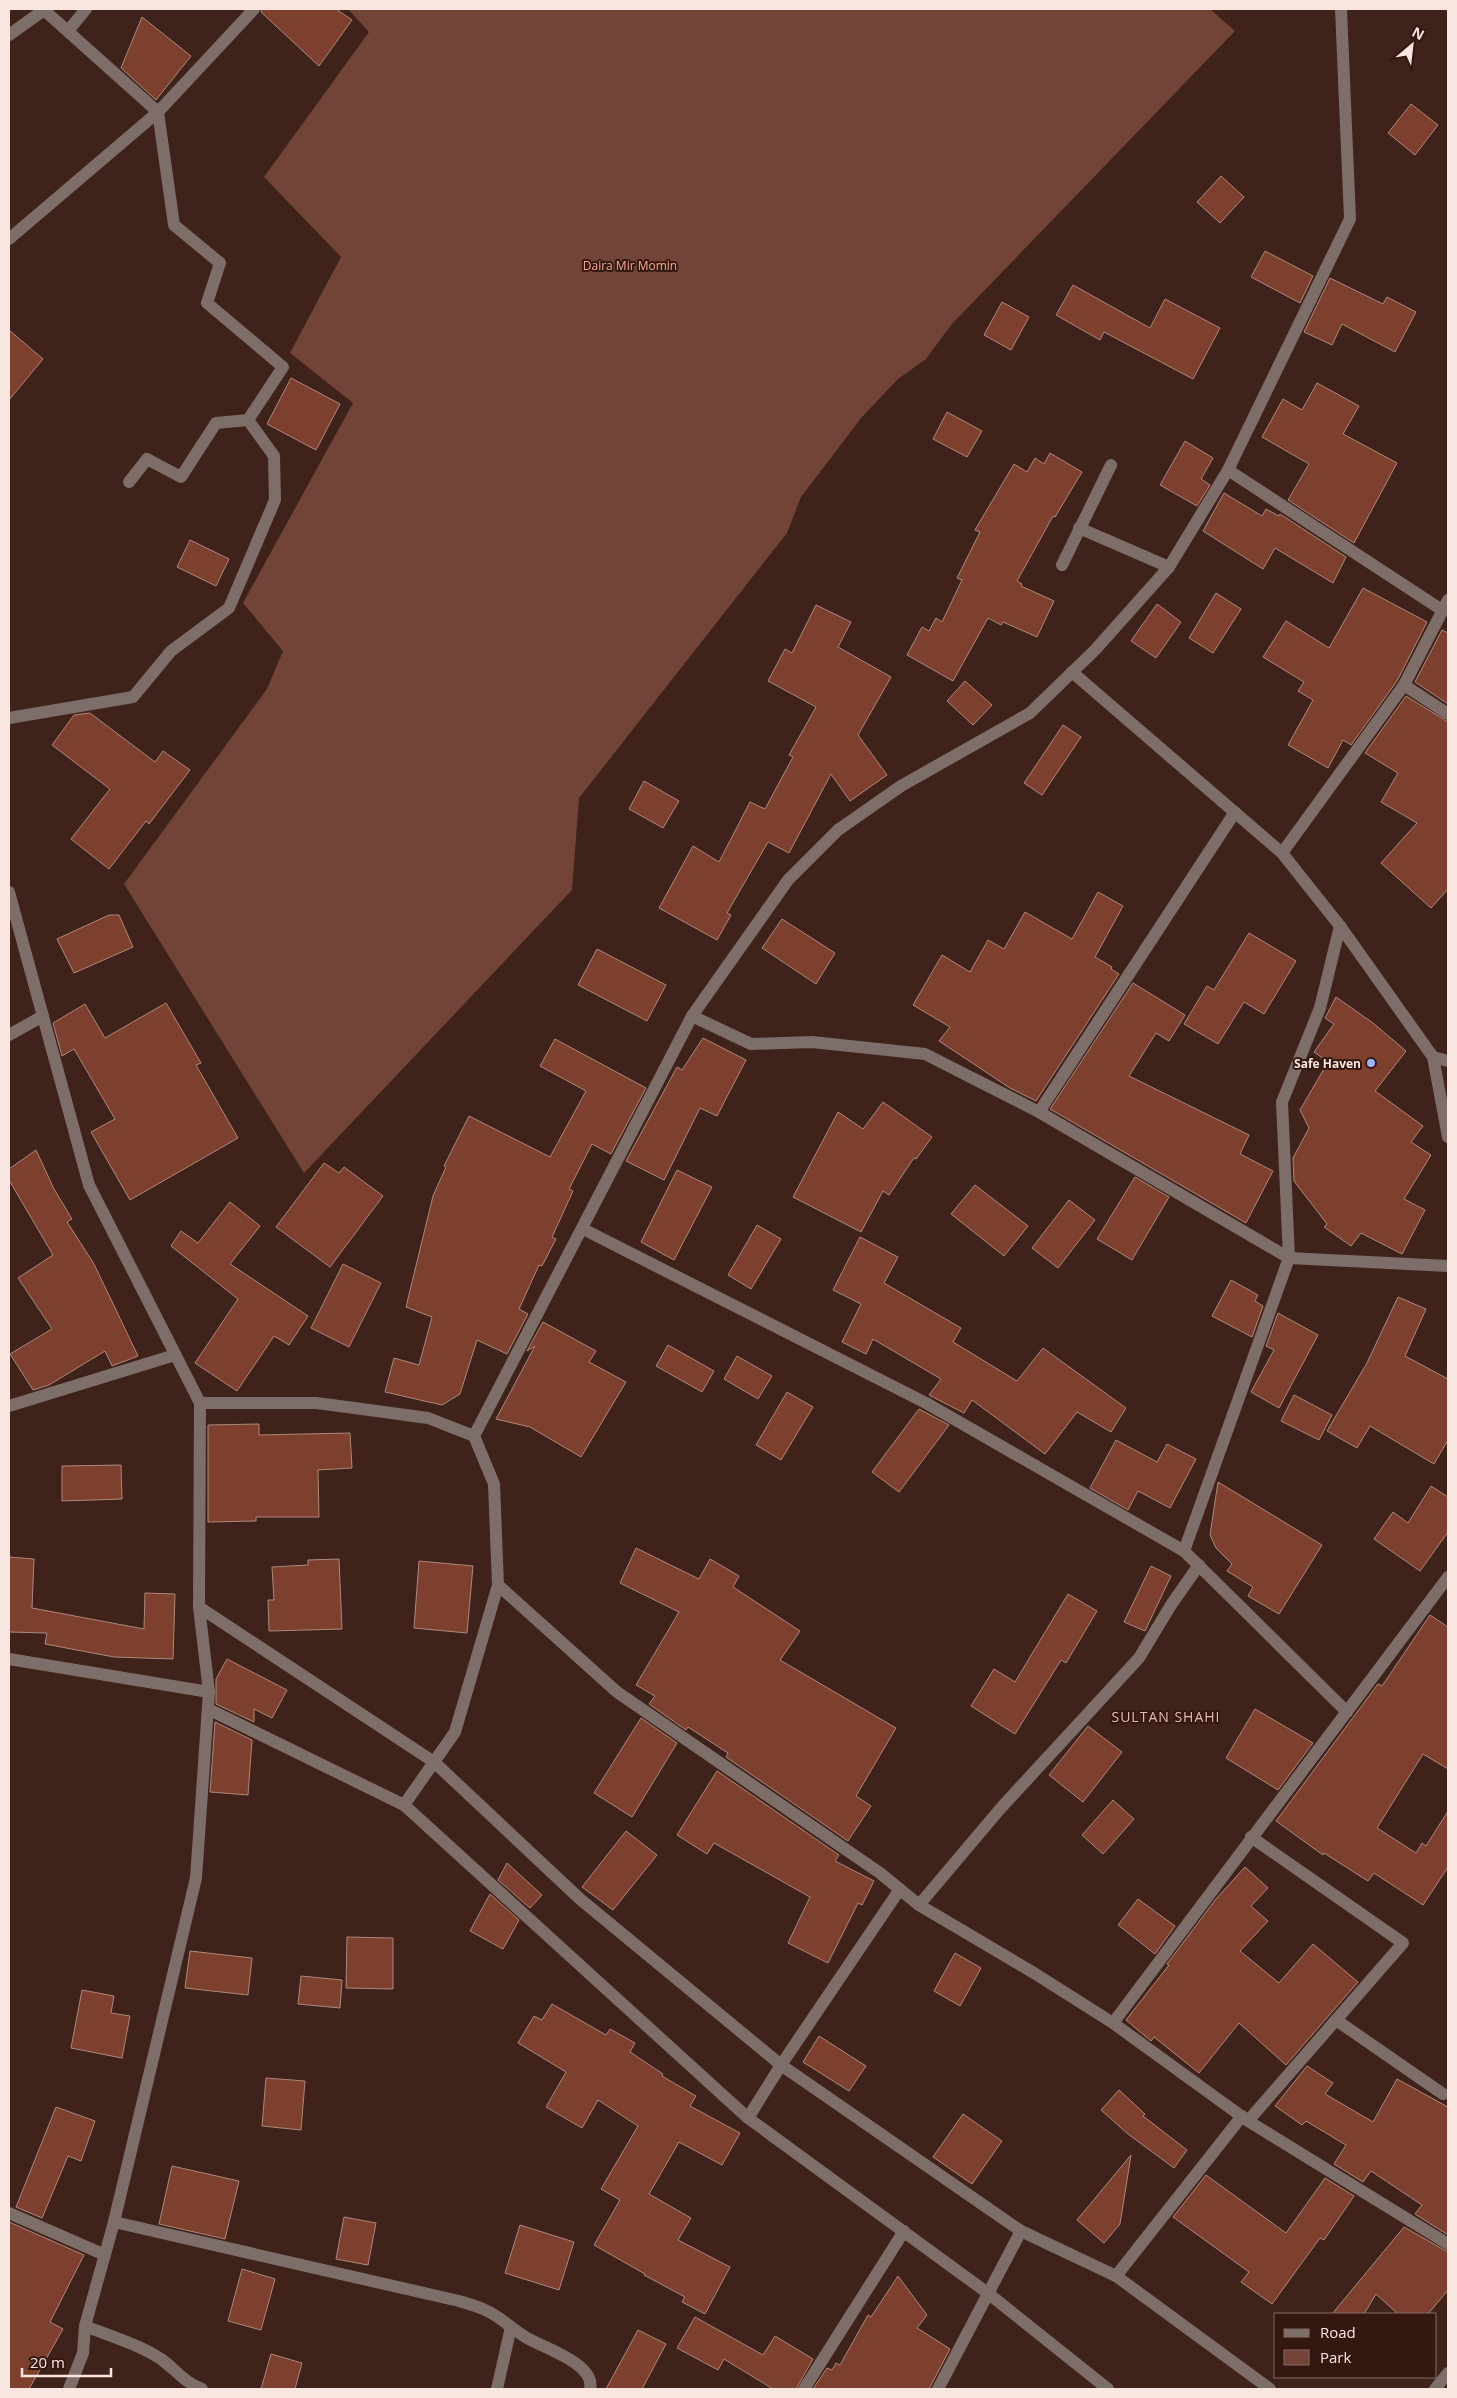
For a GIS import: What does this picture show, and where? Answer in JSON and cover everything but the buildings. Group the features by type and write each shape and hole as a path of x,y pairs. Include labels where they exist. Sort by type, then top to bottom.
{"street":[{"path":"68,31 86,9"},
{"path":"9,239 158,112 254,9"},
{"path":"474,1436 692,1016 788,880 838,830 901,786 1030,713 1095,650 1169,566 1228,470 1350,219 1341,9"},
{"path":"9,35 44,10 158,112 174,224 220,263 207,303 283,367 248,420"},
{"path":"129,482 146,459 181,477 216,423 248,420"},
{"path":"9,718 133,696 171,651 229,608 275,500 274,456 248,420"},
{"path":"1062,565 1111,465"},
{"path":"1228,470 1445,605 1404,685 1282,853"},
{"path":"1080,528 1169,566"},
{"path":"1072,672 1282,853 1340,926 1433,1057 1448,1136"},
{"path":"1404,685 1448,714"},
{"path":"1039,1112 1235,812"},
{"path":"9,892 90,1185 200,1403 199,1607 209,1692 196,1878 114,2222 85,2326 83,2353 68,2389"},
{"path":"1184,1551 1289,1258 1282,1102 1320,1008 1340,926"},
{"path":"9,1035 43,1016"},
{"path":"692,1016 751,1044 812,1042 925,1054 1039,1112 1289,1258 1448,1266"},
{"path":"1433,1057 1448,1061"},
{"path":"583,1229 926,1403 1184,1551 1347,1712"},
{"path":"9,1406 175,1355"},
{"path":"200,1403 316,1403 428,1418 474,1436 494,1484 498,1585 455,1732 404,1805"},
{"path":"919,1905 1000,1809 1139,1658 1171,1605 1199,1565"},
{"path":"1113,2023 1448,1577"},
{"path":"498,1585 617,1692 900,1889 919,1905 1034,1973 1113,2023 1245,2119 1448,2244"},
{"path":"199,1607 434,1762 580,1899 781,2064 1021,2231 1116,2276 1270,2389"},
{"path":"9,1659 209,1692"},
{"path":"208,1709 404,1805 748,2118 989,2294 1108,2389"},
{"path":"1116,2276 1245,2119 1336,2020 1403,1942 1252,1837"},
{"path":"748,2118 781,2064 900,1889"},
{"path":"1336,2020 1442,2094"},
{"path":"9,2214 105,2255"},
{"path":"114,2222 459,2301 487,2310 527,2338 576,2364 587,2375 591,2385 590,2389"},
{"path":"804,2389 904,2231"},
{"path":"938,2389 1021,2231"},
{"path":"85,2326 139,2347 161,2360 186,2382 202,2389"},
{"path":"497,2389 512,2327"},
{"path":"1435,2389 1448,2373"}],"green space":[{"name":"Daira Mir Momin","path":"348,9 1210,9 1235,31 951,325 926,359 898,379 862,417 801,497 787,533 579,798 572,890 304,1173 124,884 267,689 283,651 243,603 353,403 290,353 341,257 264,177 369,32"}],"place":[{"name":"Safe Haven","path":"1371,1063"}],"district":[{"name":"SULTAN SHAHI","path":"1166,1716"}]}
